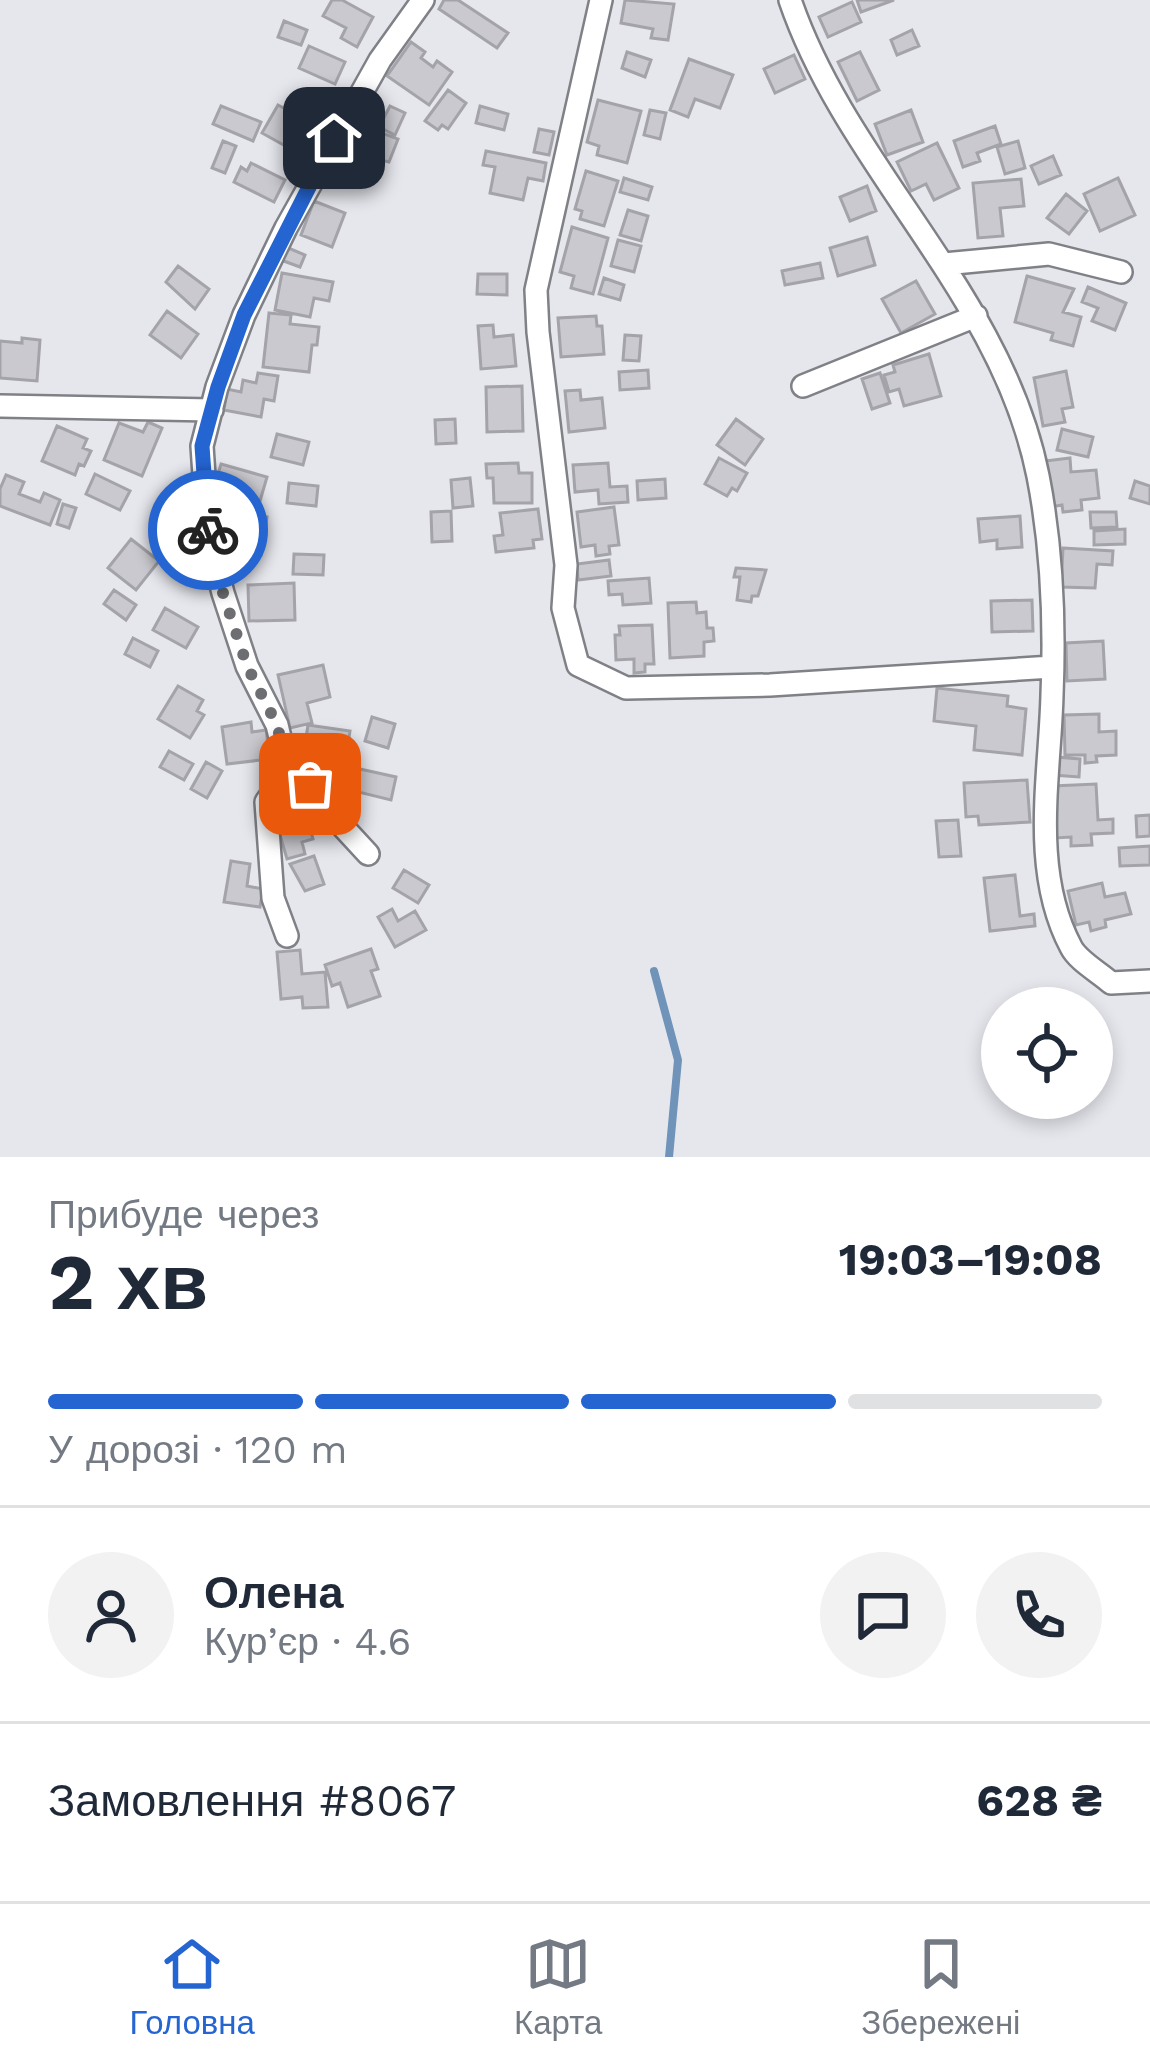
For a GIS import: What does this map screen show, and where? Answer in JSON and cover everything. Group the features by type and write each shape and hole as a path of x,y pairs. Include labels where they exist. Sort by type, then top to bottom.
{"street":[{"path":"368,854 344,828 331,797 288,770 277,725 241,648 208,534 202,446 244,315 286,228 380,60 423,0"},
{"path":"601,0 536,290 566,565 563,608 578,665 626,688 770,685 1052,667"},
{"path":"790,0 839,102 976,316 1022,417 1038,477 1053,605 1044,826 1055,906 1072,951 1111,982 1150,981"},
{"path":"944,265 1049,254 1121,272"},
{"path":"803,386 976,316"},
{"path":"0,406 212,410"},
{"path":"287,936 273,898 266,802 288,770"}],"building":[{"path":"332,0 342,0 373,17 357,47 341,38 346,28 323,16"},
{"path":"444,0 458,0 508,33 497,48 439,9"},
{"path":"625,0 674,4 668,40 651,38 653,29 621,23"},
{"path":"857,0 894,0 861,12"},
{"path":"852,2 861,22 828,37 819,17"},
{"path":"284,21 307,30 301,45 278,37"},
{"path":"912,30 919,46 897,55 891,40"},
{"path":"411,42 425,52 421,58 433,67 437,61 452,72 429,105 387,76"},
{"path":"309,46 345,62 335,84 299,68"},
{"path":"627,52 651,60 645,77 622,68"},
{"path":"860,52 879,90 857,101 838,62"},
{"path":"794,55 805,79 775,93 764,69"},
{"path":"689,59 733,75 720,108 695,99 688,117 670,110"},
{"path":"448,90 466,103 448,129 442,125 438,130 425,121"},
{"path":"598,100 641,111 627,163 597,155 599,146 587,142"},
{"path":"278,105 313,124 298,153 262,133"},
{"path":"221,106 261,122 253,141 213,124"},
{"path":"390,106 405,113 395,135 379,127"},
{"path":"480,106 508,114 504,130 476,123"},
{"path":"650,110 666,113 660,139 644,135"},
{"path":"911,110 923,142 887,155 875,124"},
{"path":"356,123 398,139 389,162 381,160 378,169 344,156"},
{"path":"995,126 1001,144 977,153 980,161 963,167 954,141"},
{"path":"539,129 554,132 549,155 534,152"},
{"path":"223,141 236,146 225,173 212,168"},
{"path":"1018,141 1025,168 1005,174 997,147"},
{"path":"937,143 959,188 934,200 926,184 911,191 897,162"},
{"path":"486,151 546,163 543,181 528,178 523,200 490,193 495,167 483,165"},
{"path":"1053,156 1061,175 1039,184 1031,166"},
{"path":"251,163 285,180 274,202 234,182 241,167 247,171"},
{"path":"586,171 618,181 604,226 580,219 582,211 575,209"},
{"path":"624,178 652,187 648,200 620,192"},
{"path":"1118,178 1135,215 1100,231 1084,194"},
{"path":"1021,179 1024,206 1000,208 1003,236 978,238 973,183"},
{"path":"867,186 876,211 850,221 840,197"},
{"path":"1066,194 1087,211 1069,234 1047,218"},
{"path":"314,201 345,213 332,247 301,235"},
{"path":"628,210 648,216 641,241 620,235"},
{"path":"572,227 608,238 593,294 571,288 574,276 560,272"},
{"path":"867,237 875,265 838,276 830,248"},
{"path":"618,240 641,246 634,272 611,266"},
{"path":"286,247 305,255 300,267 281,260"},
{"path":"820,263 823,278 785,285 782,271"},
{"path":"178,266 209,289 195,309 166,282"},
{"path":"282,273 333,282 329,301 314,298 310,317 275,310"},
{"path":"478,274 507,274 507,295 477,294"},
{"path":"1027,276 1074,289 1063,312 1081,317 1073,346 1051,340 1053,333 1015,322"},
{"path":"604,278 624,285 620,300 599,294"},
{"path":"916,281 935,314 901,333 882,299"},
{"path":"1088,287 1126,303 1115,330 1092,321 1098,308 1082,302"},
{"path":"167,311 198,334 181,358 150,335"},
{"path":"269,313 291,315 290,324 319,327 309,372 263,367"},
{"path":"596,316 597,326 602,326 604,354 561,357 558,318"},
{"path":"493,325 494,337 513,335 516,366 481,369 478,326"},
{"path":"625,335 641,336 639,361 623,360"},
{"path":"22,338 40,340 37,381 0,378 0,341 22,343"},
{"path":"929,354 941,396 904,406 899,389 889,392 884,375 895,372 893,365"},
{"path":"648,370 649,388 620,390 619,372"},
{"path":"1066,371 1073,407 1062,409 1065,422 1043,426 1034,378"},
{"path":"258,373 278,376 274,401 264,399 261,417 224,410 227,389 241,392 243,380 256,383"},
{"path":"880,373 890,403 872,409 862,379"},
{"path":"522,386 523,431 487,432 486,387"},
{"path":"580,390 581,400 602,398 605,428 569,432 565,391"},
{"path":"455,419 456,443 436,444 435,420"},
{"path":"736,419 763,439 745,465 717,445"},
{"path":"148,422 162,428 142,476 104,460 119,423 143,432"},
{"path":"57,426 87,439 83,448 91,451 75,475 42,461"},
{"path":"1062,429 1093,437 1088,457 1057,450"},
{"path":"277,434 309,442 303,465 271,457"},
{"path":"719,458 747,473 737,491 732,488 727,496 705,484"},
{"path":"1070,458 1071,472 1096,470 1099,498 1081,500 1082,510 1063,512 1062,505 1050,507 1045,461"},
{"path":"518,463 519,473 532,473 532,503 494,503 493,478 487,478 486,464"},
{"path":"608,463 610,487 627,486 628,502 599,504 598,490 575,492 573,465"},
{"path":"221,464 267,477 260,501 214,487"},
{"path":"95,474 130,491 120,510 86,494"},
{"path":"6,475 24,482 19,494 40,502 44,493 60,500 50,525 0,506"},
{"path":"470,478 473,506 453,508 451,480"},
{"path":"665,479 666,498 638,500 637,481"},
{"path":"1135,481 1150,486 1150,504 1130,498"},
{"path":"289,483 318,486 316,506 287,503"},
{"path":"63,504 76,508 69,528 57,524"},
{"path":"614,507 619,545 609,546 610,554 596,556 595,545 581,547 577,512"},
{"path":"538,509 542,539 533,540 534,548 496,552 494,536 503,535 500,513"},
{"path":"231,511 267,517 261,555 233,550 234,541 226,539"},
{"path":"451,511 452,541 432,542 431,512"},
{"path":"1090,512 1116,512 1117,527 1091,528"},
{"path":"1020,516 1022,547 997,549 997,540 980,542 978,519"},
{"path":"1125,529 1125,544 1094,545 1094,531"},
{"path":"131,539 159,561 136,590 108,568"},
{"path":"1063,548 1113,551 1112,565 1097,564 1095,588 1061,587"},
{"path":"294,554 324,555 323,575 293,574"},
{"path":"609,560 611,576 578,580 577,564"},
{"path":"736,568 766,570 758,596 752,596 751,602 737,600 740,577 734,577"},
{"path":"649,578 651,603 623,605 622,594 609,595 608,581"},
{"path":"294,583 295,620 249,621 248,585"},
{"path":"114,590 136,605 126,620 104,604"},
{"path":"1032,600 1033,631 992,632 991,601"},
{"path":"696,602 697,613 706,612 714,641 704,642 704,656 670,658 668,603"},
{"path":"165,608 198,627 186,648 153,630"},
{"path":"652,625 654,664 645,664 645,672 634,673 634,659 616,660 615,635 620,635 619,626"},
{"path":"133,638 158,651 150,667 125,654"},
{"path":"1103,641 1105,679 1067,681 1066,643"},
{"path":"323,665 330,697 307,703 312,723 290,728 278,675"},
{"path":"178,686 203,700 197,711 204,715 190,738 158,719"},
{"path":"937,688 1008,696 1007,706 1026,709 1022,755 974,750 976,726 934,721"},
{"path":"1099,714 1099,732 1116,731 1116,755 1096,756 1097,762 1085,763 1085,755 1065,755 1064,715"},
{"path":"372,717 395,724 388,748 365,741"},
{"path":"251,722 252,732 266,730 270,759 227,764 222,727"},
{"path":"308,725 350,731 343,775 301,769"},
{"path":"169,751 193,764 184,780 160,767"},
{"path":"1055,757 1080,759 1079,777 1053,775"},
{"path":"206,762 222,771 207,798 191,789"},
{"path":"351,767 396,777 391,800 346,789"},
{"path":"1027,780 1030,822 979,825 978,816 966,817 964,783"},
{"path":"1096,784 1098,820 1113,819 1113,833 1091,834 1092,845 1071,846 1071,837 1055,838 1053,786"},
{"path":"303,803 313,839 302,842 305,854 287,859 273,811"},
{"path":"1150,815 1150,836 1137,837 1136,816"},
{"path":"958,820 961,856 939,857 936,821"},
{"path":"1150,846 1150,865 1120,866 1119,848"},
{"path":"314,856 324,884 305,891 290,864"},
{"path":"231,861 250,864 247,886 263,889 260,907 224,902"},
{"path":"404,870 429,885 418,903 393,888"},
{"path":"1015,875 1020,916 1034,914 1035,926 990,931 984,878"},
{"path":"1102,883 1105,897 1125,893 1131,914 1105,920 1106,927 1091,931 1089,922 1076,925 1068,891"},
{"path":"392,909 398,921 415,911 426,930 395,947 378,917"},
{"path":"371,949 378,969 371,971 380,996 348,1007 340,983 332,986 325,965"},
{"path":"300,950 302,974 325,972 328,1007 303,1008 302,997 281,999 277,952"}],"waterway":[{"path":"654,971 678,1060 669,1157"}],"way so far":[{"path":"208,530 247,666 277,725 288,770 310,784"}],"route":[{"path":"208,530 202,446 218,387 244,315 334,138"}]}
